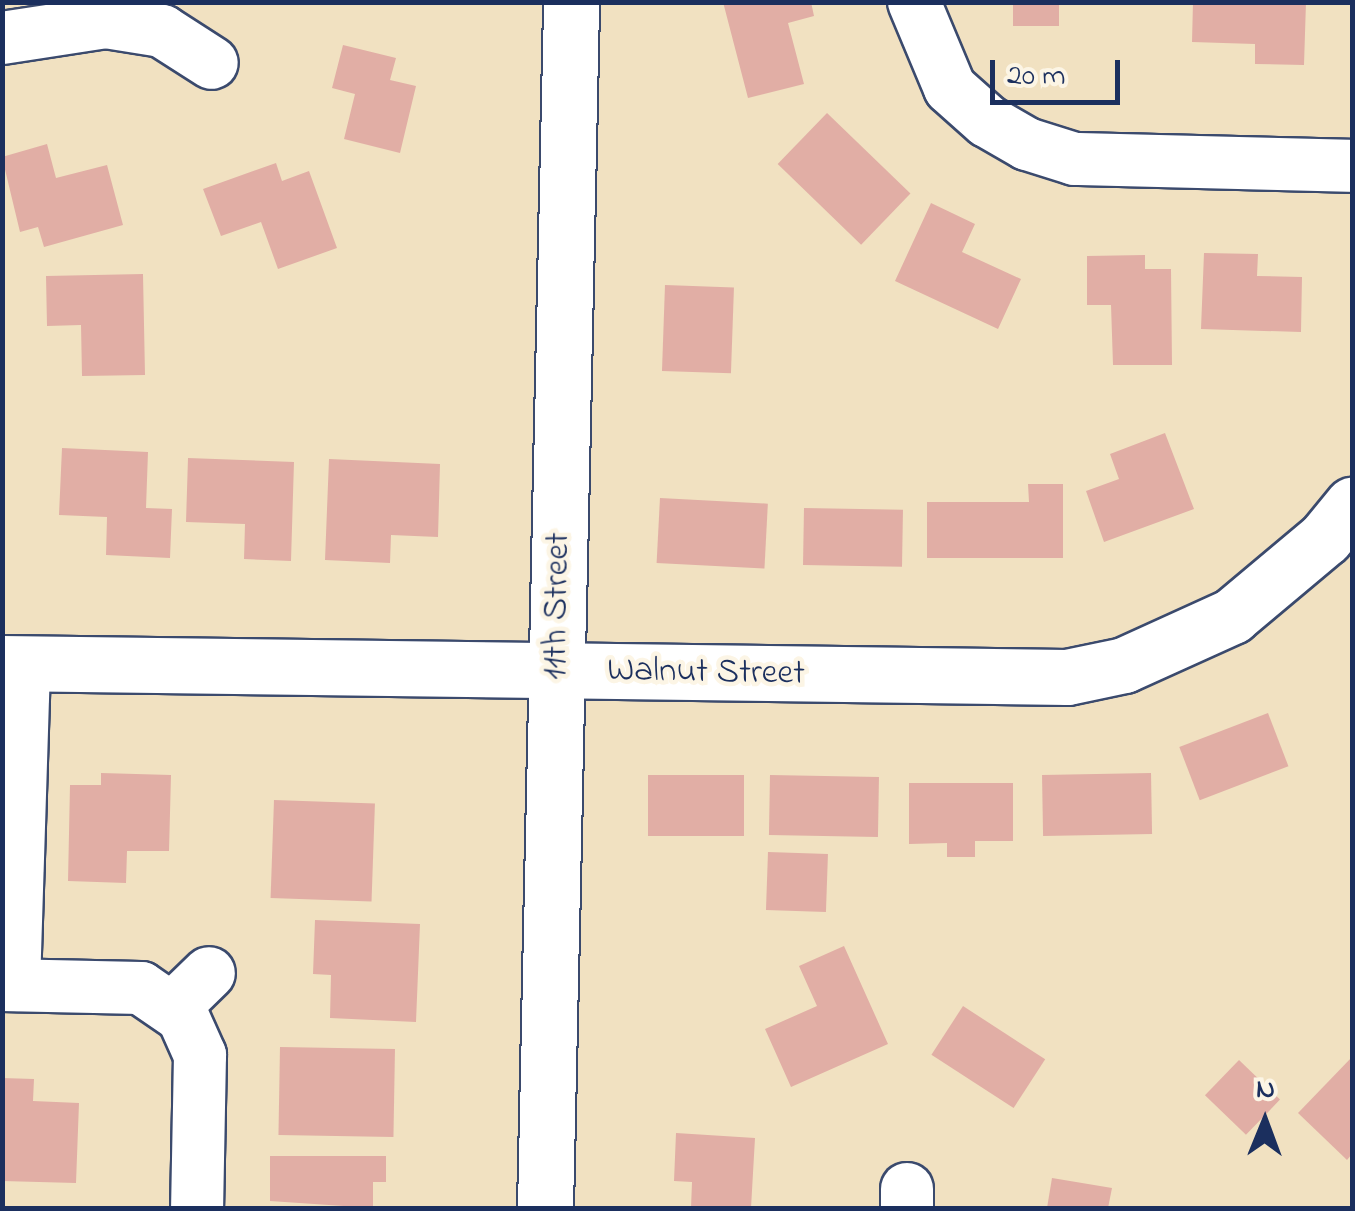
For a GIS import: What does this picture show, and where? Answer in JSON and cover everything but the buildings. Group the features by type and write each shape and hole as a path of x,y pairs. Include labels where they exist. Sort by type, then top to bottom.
{"street":[{"name":"11th Street","path":"545,1208 571,2"},
{"path":"914,2 950,88 987,121 1026,144 1074,159 1352,166"},
{"path":"2,38 106,22 162,31 212,62"},
{"name":"Walnut Street","path":"13,663 1066,677 1124,665 1232,616 1324,538 1352,505"},
{"path":"13,663 8,985 141,988 173,1008 198,1042 200,1055 197,1208"},
{"path":"173,1008 210,972"}]}
